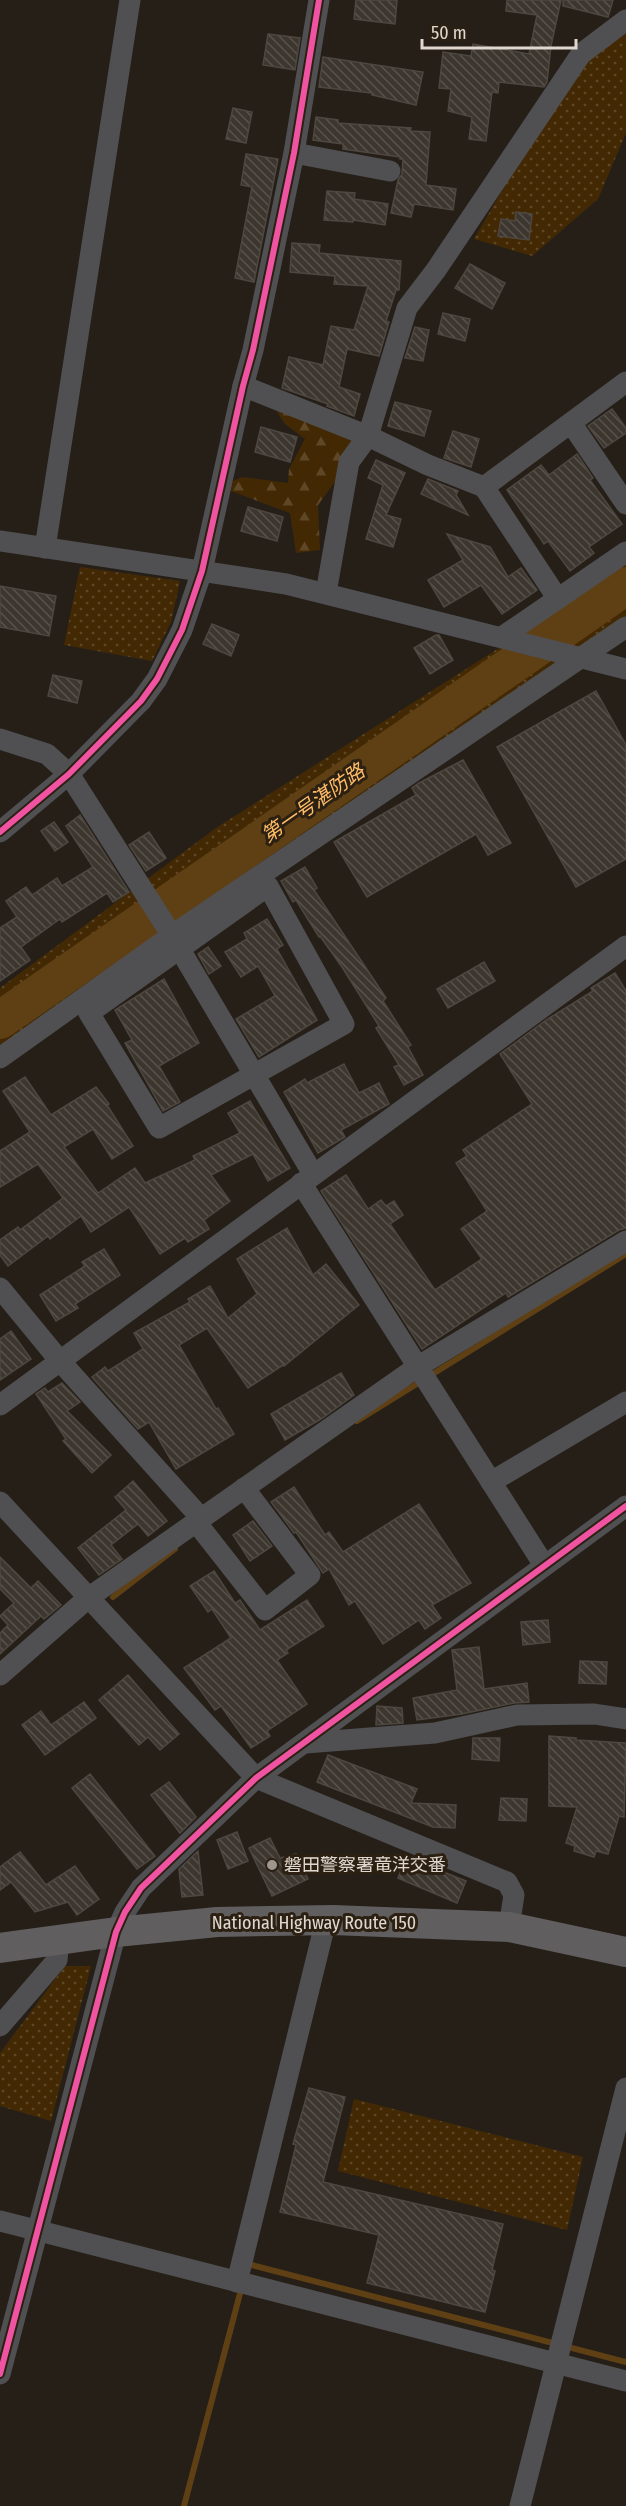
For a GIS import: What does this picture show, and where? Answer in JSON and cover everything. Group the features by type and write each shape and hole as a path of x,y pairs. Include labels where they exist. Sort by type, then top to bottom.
{"highway":[{"name":"National Highway Route 150","path":"0,1948 116,1932 217,1922 326,1920 508,1927 626,1952"}],"street":[{"path":"45,548 130,0"},
{"path":"0,832 69,774 141,701 157,679 182,630 202,571 253,350 294,153 319,0"},
{"path":"326,593 349,462 368,436 407,309 581,54 626,20"},
{"path":"294,153 390,171"},
{"path":"484,487 626,382"},
{"path":"243,386 368,436 428,465 484,487 558,599"},
{"path":"571,423 626,504"},
{"path":"0,541 286,584 626,669"},
{"path":"508,638 558,599 626,552"},
{"path":"0,1058 577,657 626,627"},
{"path":"0,740 47,754 69,774 145,892 255,1076 307,1179 417,1368 544,1565"},
{"path":"268,886 344,1024 255,1076 159,1128 89,1013 173,939 268,886"},
{"path":"0,1405 626,946"},
{"path":"0,1675 88,1598 247,1492 417,1368 626,1241"},
{"path":"0,1288 200,1524 265,1610 310,1575 247,1492"},
{"path":"491,1482 626,1402"},
{"path":"0,1502 256,1778 507,1882 514,1894 508,1927"},
{"path":"1,2366 116,1932 125,1912 141,1888 256,1778 626,1506"},
{"path":"303,1743 435,1733 518,1715 594,1714 626,1719"},
{"path":"237,2282 326,1920"},
{"path":"0,2026 57,1960 59,1940"},
{"path":"520,2506 626,2088"},
{"path":"0,2221 626,2381"}],"green space":[{"path":"626,20 626,133 598,199 532,256 474,239 581,54"},
{"path":"273,405 364,442 318,505 320,550 296,553 290,513 220,487 242,477 288,483 289,469 305,439 284,423"},
{"path":"626,552 626,627 566,654 401,780 0,1058 0,988 216,828 513,639"},
{"path":"80,567 180,581 171,622 152,661 64,645"},
{"path":"65,1966 91,1966 51,2121 0,2106 0,2053"},
{"path":"354,2099 583,2157 567,2230 338,2171"}],"building":[{"path":"356,0 397,0 395,24 354,19"},
{"path":"507,0 561,0 551,46 547,82 544,87 499,82 498,93 492,92 486,141 469,139 472,117 448,111 451,89 439,88 443,52 471,56 473,44 529,54 537,15 506,11"},
{"path":"563,0 613,0 608,17 563,6"},
{"path":"268,34 300,38 295,70 263,65"},
{"path":"323,57 423,72 416,105 372,95 372,93 319,87"},
{"path":"233,108 252,112 246,143 226,139"},
{"path":"316,117 338,120 338,123 411,128 410,131 430,132 426,185 456,189 453,210 414,204 411,217 391,213 398,180 402,174 403,159 343,149 343,144 313,140"},
{"path":"246,154 278,159 254,282 235,278 252,187 241,185"},
{"path":"327,191 355,193 354,199 388,204 385,225 353,220 353,222 324,220"},
{"path":"516,212 532,214 529,240 498,236 501,219 515,221"},
{"path":"292,243 320,245 319,253 401,261 399,290 396,290 386,321 389,322 379,356 347,349 339,387 360,394 354,416 282,388 289,357 323,365 331,326 354,330 368,286 334,284 335,276 290,272"},
{"path":"470,264 505,283 492,309 455,288"},
{"path":"443,313 470,319 465,341 438,334"},
{"path":"415,327 429,330 423,361 405,358"},
{"path":"395,402 431,411 424,436 388,426"},
{"path":"612,409 626,428 626,433 604,448 588,426"},
{"path":"261,427 297,437 290,462 255,452"},
{"path":"453,431 479,439 471,467 444,458"},
{"path":"577,454 593,478 590,480 622,524 589,547 594,553 570,571 548,541 544,544 507,490 541,465 549,475"},
{"path":"376,460 405,473 386,515 401,519 393,547 366,539 383,485 368,478"},
{"path":"428,479 458,491 456,495 468,515 421,494"},
{"path":"248,507 283,517 277,541 241,531"},
{"path":"447,534 490,547 508,577 521,568 537,590 502,614 481,585 444,607 428,580 463,560"},
{"path":"0,586 56,596 49,636 0,627"},
{"path":"212,624 239,635 231,656 203,644"},
{"path":"439,635 453,660 430,674 414,648"},
{"path":"53,675 82,681 77,703 48,696"},
{"path":"596,691 626,745 626,859 576,887 497,747"},
{"path":"463,760 511,843 488,855 476,834 367,897 334,842 416,795 412,788"},
{"path":"80,815 129,892 113,902 107,893 62,922 60,919 21,947 30,960 0,981 0,928 17,917 6,901 26,887 32,895 57,878 62,886 93,867 66,826"},
{"path":"54,822 68,842 55,851 41,831"},
{"path":"149,832 166,858 146,871 129,845"},
{"path":"305,867 317,888 314,890 386,998 383,1001 411,1045 408,1047 423,1075 404,1085 394,1067 399,1065 376,1028 379,1026 342,967 319,937 296,900 293,902 281,881"},
{"path":"267,919 283,945 277,949 317,1020 259,1057 236,1019 275,996 258,966 241,977 225,952 247,939 244,933"},
{"path":"208,947 221,966 209,974 198,954"},
{"path":"484,962 495,981 448,1008 437,989"},
{"path":"615,973 626,991 626,1228 619,1230 508,1297 506,1293 422,1349 321,1191 346,1175 368,1209 381,1200 386,1206 394,1201 403,1215 390,1224 435,1290 482,1259 461,1229 487,1211 456,1163 467,1156 463,1150 532,1104 500,1054 546,1020 593,991 591,988"},
{"path":"164,979 199,1043 159,1066 180,1102 163,1111 125,1043 132,1040 115,1010"},
{"path":"344,1064 359,1093 379,1083 389,1104 341,1130 345,1137 318,1153 284,1092 305,1079 307,1083"},
{"path":"25,1077 51,1115 96,1087 109,1104 107,1105 133,1146 112,1159 93,1129 64,1147 98,1193 135,1168 145,1183 195,1160 193,1156 240,1133 228,1113 250,1101 290,1168 268,1181 253,1154 211,1175 230,1201 204,1220 209,1229 188,1242 185,1238 160,1254 129,1207 91,1232 81,1216 50,1239 48,1236 8,1266 0,1255 0,1240 18,1227 20,1230 63,1198 38,1164 0,1187 0,1151 30,1132 3,1091"},
{"path":"287,1228 313,1275 326,1264 359,1305 284,1366 248,1388 207,1328 179,1345 216,1409 218,1408 234,1434 176,1469 149,1422 138,1429 92,1377 105,1367 108,1371 143,1349 134,1333 190,1302 188,1299 210,1286 228,1318 257,1294 237,1259"},
{"path":"104,1249 120,1275 75,1304 78,1308 56,1321 40,1295 85,1266 82,1262"},
{"path":"11,1331 31,1359 0,1380 0,1339"},
{"path":"341,1373 354,1395 321,1419 285,1440 271,1414"},
{"path":"62,1383 80,1402 67,1411 111,1455 92,1473 63,1441 66,1439 36,1394 45,1388 48,1392"},
{"path":"133,1481 167,1521 148,1536 138,1524 111,1545 122,1559 99,1575 78,1548 126,1510 115,1497"},
{"path":"294,1487 325,1535 329,1532 343,1552 419,1504 471,1583 432,1605 441,1618 425,1629 419,1620 383,1644 355,1601 349,1605 329,1569 323,1573 296,1532 294,1533 271,1502"},
{"path":"253,1521 272,1546 250,1561 233,1535"},
{"path":"0,1557 31,1588 38,1581 61,1605 44,1619 41,1616 0,1654 0,1633 8,1625 0,1616 14,1603 0,1589"},
{"path":"214,1571 235,1603 240,1600 260,1630 307,1600 324,1626 286,1650 288,1653 277,1660 307,1704 267,1731 270,1736 251,1748 221,1706 215,1710 184,1668 231,1638 212,1609 208,1612 190,1586"},
{"path":"548,1620 550,1642 523,1645 521,1622"},
{"path":"479,1647 484,1689 527,1683 529,1702 417,1720 413,1698 457,1690 452,1650"},
{"path":"580,1661 607,1662 606,1684 579,1683"},
{"path":"128,1675 179,1734 160,1750 148,1737 139,1745 99,1700"},
{"path":"84,1702 96,1718 45,1755 22,1725 41,1711 51,1725"},
{"path":"377,1706 402,1708 403,1723 376,1725"},
{"path":"549,1736 626,1743 624,1817 619,1816 608,1854 596,1851 594,1857 574,1851 575,1846 566,1843 577,1807 549,1806"},
{"path":"473,1738 500,1738 499,1761 472,1759"},
{"path":"328,1755 417,1789 411,1803 456,1805 455,1828 433,1827 317,1782"},
{"path":"90,1774 155,1856 137,1869 72,1788"},
{"path":"169,1782 196,1817 180,1833 151,1795"},
{"path":"501,1798 527,1799 526,1821 499,1820"},
{"path":"237,1832 248,1861 228,1869 217,1840"},
{"path":"270,1838 280,1858 296,1854 308,1879 272,1896 249,1848"},
{"path":"198,1851 203,1895 182,1897 179,1869"},
{"path":"20,1852 46,1885 75,1866 99,1899 77,1915 68,1902 35,1912 11,1882 0,1890 0,1867"},
{"path":"406,1857 466,1881 457,1903 398,1878"},
{"path":"309,2088 345,2097 323,2182 503,2224 485,2312 367,2283 379,2235 280,2212 296,2145 293,2144"}],"waterway":[{"name":"第一号湛防路","path":"0,1020 626,586"},
{"path":"357,1421 626,1254"},
{"path":"113,1597 175,1549"},
{"path":"244,2263 626,2362"},
{"path":"184,2506 242,2286"}],"cycle path":[{"path":"0,832 69,774 141,701 157,679 182,630 202,571 253,350 294,153 319,0"},
{"path":"0,2374 116,1932 125,1912 141,1888 256,1778 626,1506"}],"place":[{"name":"磐田警察署竜洋交番","path":"272,1865"}]}
